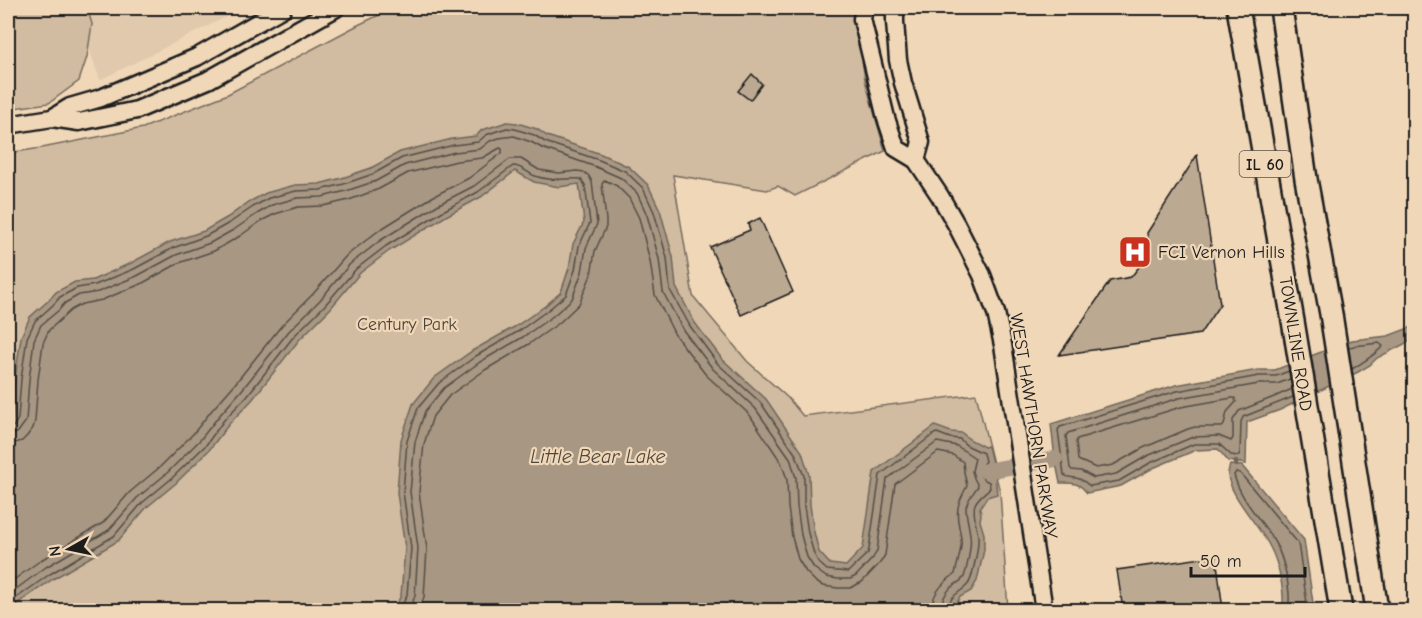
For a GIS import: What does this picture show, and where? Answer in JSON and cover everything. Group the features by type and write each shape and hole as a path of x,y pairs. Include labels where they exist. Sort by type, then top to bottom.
{"main road":[{"name":"TOWNLINE ROAD","path":"1238,8 1341,610"},
{"name":"IL 60","path":"1281,8 1306,179 1331,314 1377,610"}],"street":[{"path":"52,118 70,107 101,98 197,57 283,8"},
{"path":"8,125 52,118 79,122 137,110 208,80 336,8"},
{"name":"WEST HAWTHORN PARKWAY","path":"864,8 862,19 886,118 896,148 916,160 946,205 982,276 996,313 1003,345 1044,610"},
{"path":"895,8 898,60 921,142 916,160"}],"shaded area":[{"path":"75,8 244,8 100,80"}],"green space":[{"path":"8,8 87,8 92,24 87,57 79,81 49,103 8,109"},
{"name":"Century Park","path":"394,8 855,8 865,80 885,151 795,196 778,186 767,190 673,175 693,296 747,361 788,398 803,416 976,394 1000,492 1008,610 8,610 8,153 143,128 228,94"}],"water":[{"name":"Little Bear Lake","path":"507,122 537,129 547,136 601,154 629,167 648,185 660,210 673,257 676,287 695,323 722,359 766,399 802,452 809,475 810,505 819,552 830,564 846,566 863,548 874,472 935,426 962,433 984,447 988,446 993,467 986,469 987,475 995,474 997,494 987,497 980,508 984,550 977,581 971,591 960,597 953,610 394,610 401,595 405,548 397,493 401,440 413,404 434,378 472,351 516,326 561,292 569,268 573,244 584,222 579,184 559,187 534,182 515,171 481,197 389,251 360,273 330,309 299,340 210,449 175,484 147,507 118,541 53,579 8,610 8,425 12,418 21,337 30,317 56,292 75,282 93,280 170,242 204,231 266,193 295,185 319,184 342,178 371,168 400,152 452,139 476,136 482,130"},
{"path":"1414,326 1414,339 1377,358 1358,372 1280,410 1247,422 1246,464 1228,461 1218,449 1196,450 1153,468 1121,486 1087,493 1075,484 1060,483 1051,424 1176,385 1258,370 1275,370 1352,340 1388,336"},
{"path":"1230,465 1242,466 1304,540 1314,610 1282,610 1282,587 1276,561 1266,539 1233,491 1228,474"}],"building":[{"path":"752,74 762,84 750,100 738,91"},
{"path":"1197,155 1220,304 1200,334 1059,355 1110,281 1131,277 1150,253 1147,233"},
{"path":"760,218 793,292 741,315 710,247 750,230 748,224"},
{"path":"1216,556 1223,610 1123,610 1117,570"}],"waterway":[{"path":"986,471 1055,459"}],"place":[{"name":"FCI Vernon Hills","path":"1135,252"}]}
